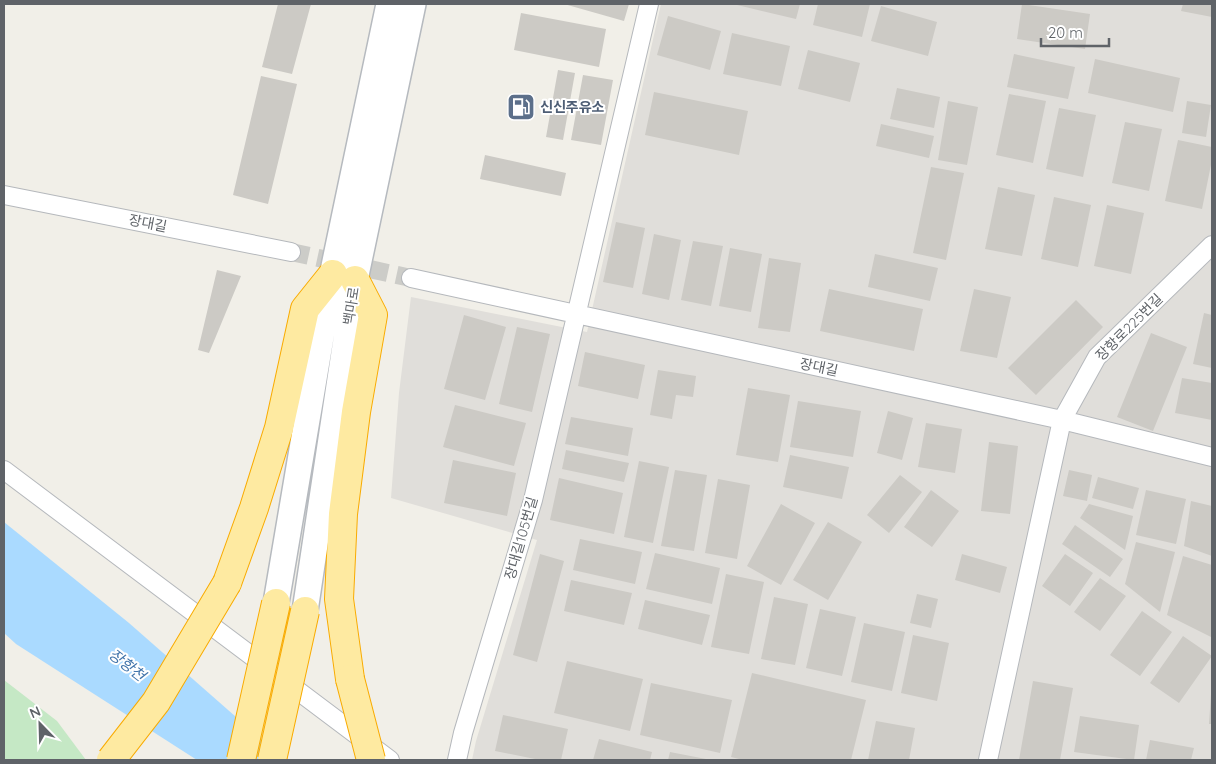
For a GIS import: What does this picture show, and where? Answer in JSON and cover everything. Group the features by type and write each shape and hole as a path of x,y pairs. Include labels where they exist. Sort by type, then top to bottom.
{"highway":[{"path":"111,760 156,702 227,583 254,508 278,428 306,309 344,277 373,315 356,412 343,514 339,600 350,679 372,760"},
{"path":"241,760 276,603"},
{"path":"272,760 305,611"}],"main road":[{"name":"백마로","path":"276,603 344,277 390,4"},
{"name":"백마로","path":"305,611 344,277 413,4"}],"street":[{"path":"576,314 649,4"},
{"name":"장대길","path":"4,194 291,252"},
{"name":"장항로225번길","path":"1062,420 1097,357 1212,246"},
{"name":"장대길","path":"411,278 1062,420 1212,457"},
{"name":"장대길105번길","path":"457,760 533,500 576,314"},
{"path":"988,760 1062,420"},
{"path":"4,470 390,760"}],"shaded area":[{"path":"661,4 1212,4 1212,760 472,760 476,741 537,540 391,498 399,393 411,297 587,332"}],"green space":[{"path":"4,680 57,721 86,760 4,760"}],"water":[{"name":"장항천","path":"4,522 129,623 285,760 197,760 16,644 4,633"}],"building":[{"path":"278,4 311,4 292,74 262,67"},
{"path":"564,4 629,4 624,21"},
{"path":"733,4 800,4 796,19"},
{"path":"818,4 870,4 862,37 813,25"},
{"path":"1022,4 1090,14 1085,49 1017,39"},
{"path":"1183,4 1212,4 1212,17 1181,11"},
{"path":"881,6 937,22 928,56 871,41"},
{"path":"521,13 606,29 599,67 514,50"},
{"path":"668,16 721,31 710,70 657,55"},
{"path":"732,33 790,46 781,86 723,74"},
{"path":"808,50 860,63 850,102 798,89"},
{"path":"1014,54 1075,67 1068,99 1007,87"},
{"path":"1095,59 1180,78 1173,112 1088,93"},
{"path":"558,70 575,73 563,140 546,137"},
{"path":"583,75 613,80 601,145 571,140"},
{"path":"261,76 297,84 268,204 233,195"},
{"path":"897,88 940,97 934,128 890,119"},
{"path":"654,92 748,111 739,155 645,135"},
{"path":"1009,94 1046,101 1033,163 996,155"},
{"path":"948,101 978,107 967,165 938,160"},
{"path":"1187,101 1211,105 1206,137 1182,133"},
{"path":"1059,108 1096,115 1083,177 1046,169"},
{"path":"1125,122 1162,129 1149,191 1112,183"},
{"path":"881,124 934,136 929,158 876,146"},
{"path":"1178,140 1212,147 1212,160 1202,209 1165,201"},
{"path":"485,155 566,173 561,196 480,179"},
{"path":"931,167 964,173 946,260 913,253"},
{"path":"998,187 1035,195 1022,256 985,249"},
{"path":"1054,197 1091,205 1078,267 1041,259"},
{"path":"1107,205 1144,213 1131,274 1094,266"},
{"path":"616,222 645,228 633,288 603,282"},
{"path":"654,234 681,240 669,300 642,294"},
{"path":"693,241 723,246 711,306 681,300"},
{"path":"730,248 762,254 751,312 719,306"},
{"path":"875,254 938,268 930,301 868,287"},
{"path":"769,258 801,263 790,332 758,328"},
{"path":"217,270 241,276 209,353 198,350"},
{"path":"829,289 923,309 914,351 820,331"},
{"path":"974,289 1011,297 997,358 960,351"},
{"path":"1076,300 1103,327 1036,395 1008,368"},
{"path":"1204,313 1212,315 1212,368 1193,364"},
{"path":"464,315 506,327 485,400 444,389"},
{"path":"517,327 550,334 532,412 499,404"},
{"path":"1151,333 1187,347 1153,431 1117,417"},
{"path":"585,352 645,365 638,399 578,386"},
{"path":"658,370 696,376 693,397 676,395 672,419 650,415"},
{"path":"1182,378 1212,383 1212,420 1175,413"},
{"path":"748,388 790,395 778,462 736,455"},
{"path":"798,401 861,411 853,457 790,447"},
{"path":"455,405 526,423 514,466 443,447"},
{"path":"888,411 913,418 902,460 877,453"},
{"path":"571,417 633,428 628,456 565,444"},
{"path":"926,423 962,429 955,473 918,467"},
{"path":"989,442 1018,446 1010,514 981,511"},
{"path":"566,450 629,463 624,482 562,469"},
{"path":"790,455 849,467 842,499 783,487"},
{"path":"453,460 516,473 507,516 444,503"},
{"path":"639,461 669,467 653,543 624,537"},
{"path":"675,470 707,475 694,551 661,546"},
{"path":"1069,470 1092,475 1087,501 1063,496"},
{"path":"900,475 922,492 889,533 867,515"},
{"path":"1098,477 1139,488 1133,509 1092,498"},
{"path":"559,478 623,493 614,534 550,520"},
{"path":"718,479 750,485 737,559 705,553"},
{"path":"931,490 959,511 932,547 904,527"},
{"path":"1146,490 1186,499 1176,544 1136,535"},
{"path":"1191,501 1212,506 1212,556 1184,546"},
{"path":"781,504 815,523 781,585 747,566"},
{"path":"1089,504 1133,516 1125,550 1080,518"},
{"path":"828,522 862,542 828,600 793,580"},
{"path":"1075,525 1123,559 1110,577 1062,544"},
{"path":"580,539 642,552 635,584 573,570"},
{"path":"1136,542 1175,552 1160,612 1125,584"},
{"path":"655,553 720,568 712,604 646,589"},
{"path":"540,554 564,561 537,662 513,655"},
{"path":"962,554 1007,567 1000,593 955,580"},
{"path":"1065,554 1093,573 1070,606 1042,586"},
{"path":"1183,556 1212,565 1211,637 1167,615"},
{"path":"726,574 764,582 749,654 711,647"},
{"path":"1100,578 1126,596 1100,631 1074,612"},
{"path":"571,580 632,593 624,625 564,611"},
{"path":"917,594 938,599 931,628 910,623"},
{"path":"774,597 808,604 795,665 761,659"},
{"path":"645,600 710,615 702,645 638,629"},
{"path":"820,609 856,617 842,676 806,668"},
{"path":"1142,611 1172,632 1140,676 1110,655"},
{"path":"864,623 905,632 892,691 851,682"},
{"path":"913,635 949,643 937,701 901,693"},
{"path":"1183,636 1212,656 1179,703 1150,683"},
{"path":"567,661 643,679 630,731 554,713"},
{"path":"752,673 866,700 851,760 743,760 731,757"},
{"path":"1033,681 1073,688 1060,760 1019,760"},
{"path":"651,683 732,700 720,753 640,735"},
{"path":"1211,694 1212,724 1209,724"},
{"path":"503,715 568,729 561,760 540,760 495,751"},
{"path":"1080,716 1139,725 1134,760 1074,752"},
{"path":"876,721 915,728 909,760 868,760"},
{"path":"599,739 652,752 650,760 593,760"},
{"path":"1150,740 1194,748 1191,760 1146,760"},
{"path":"670,752 706,759 706,760 668,760"}],"tunnel":[{"path":"291,252 411,278"}],"place":[{"name":"신신주유소","path":"521,107"}]}
